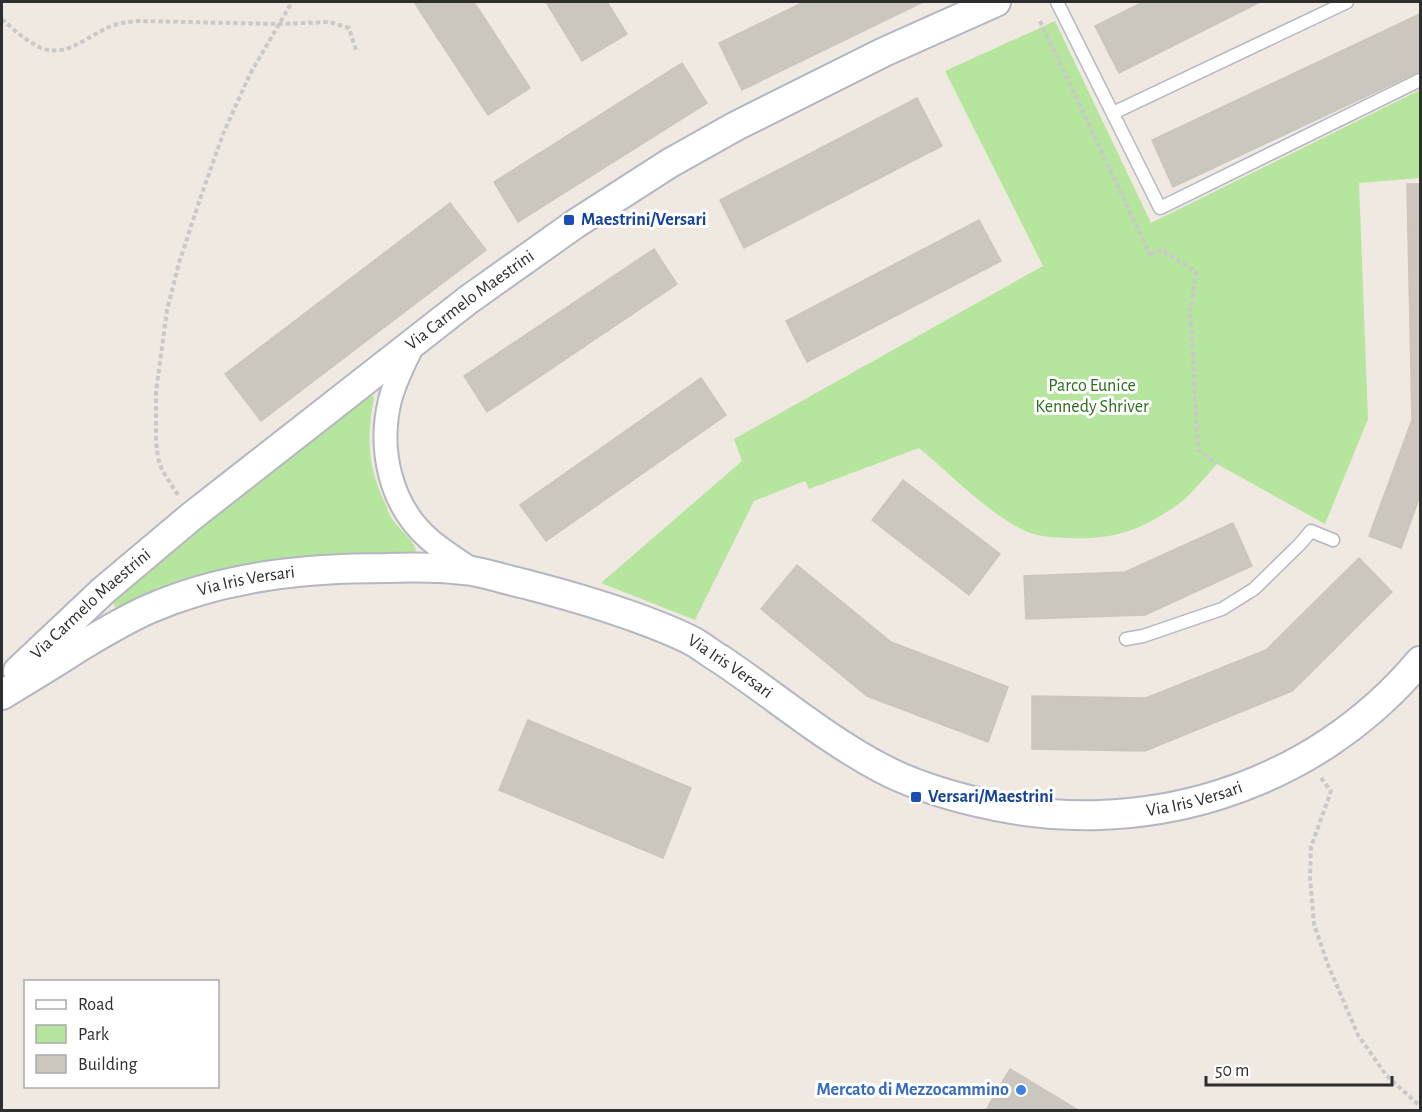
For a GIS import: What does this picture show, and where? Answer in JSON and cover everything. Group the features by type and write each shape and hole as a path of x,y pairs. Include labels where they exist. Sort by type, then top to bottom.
{"street":[{"name":"Via Carmelo Maestrini","path":"2,686 104,590 192,516 527,256 626,190 736,126 912,39 996,2"},
{"path":"415,341 395,385 388,414 386,444 390,476 403,506 429,539 474,571"},
{"name":"Via Iris Versari","path":"2,695 146,610 183,596 246,579 340,568 386,567 474,571 583,600 681,635 731,667 838,743 902,778 945,794 991,806 1040,814 1087,816 1169,809 1250,785 1286,768 1339,735 1378,705 1420,661"},
{"path":"104,590 100,609 103,615 110,620 125,621"}],"lane":[{"path":"1057,2 1160,208 1420,80"},
{"path":"1113,113 1347,2"},
{"path":"1126,639 1143,636 1222,609 1254,589 1311,531 1333,540"}],"path":[{"path":"192,516 162,470 158,458 156,392 167,310 179,263 223,134 250,74 292,2"},
{"path":"2,19 23,37 40,47 53,51 72,47 122,22 139,21 278,24 330,22 349,28 356,50"},
{"path":"1040,21 1151,256 1162,250 1196,272 1190,316"},
{"path":"1190,307 1198,450 1217,464"},
{"path":"1331,791 1311,847 1310,878 1314,924 1328,965 1358,1035 1386,1075 1420,1106"}],"green space":[{"name":"Parco Eunice Kennedy Shriver","path":"1055,21 1151,223 1420,90 1420,178 1359,183 1368,419 1325,524 1217,464 1182,502 1156,519 1132,530 1095,538 1043,536 1019,528 1005,520 919,448 809,489 805,481 754,501 695,620 601,583 742,461 734,439 1043,266 945,71"},
{"path":"368,396 373,396 374,399 369,439 375,477 390,516 414,545 416,549 414,553 408,555 369,553 282,560 120,608 114,605 114,601 196,533"}],"building":[{"path":"414,2 474,2 530,88 488,115"},
{"path":"546,2 607,2 627,34 582,61"},
{"path":"804,2 923,2 742,90 719,43"},
{"path":"1143,2 1260,2 1119,73 1095,26"},
{"path":"1420,14 1420,71 1173,187 1152,140"},
{"path":"682,63 707,103 518,222 494,182"},
{"path":"917,98 942,146 744,248 720,200"},
{"path":"1407,184 1420,184 1420,496 1401,548 1369,536 1412,420"},
{"path":"450,203 486,250 261,421 225,374"},
{"path":"979,220 1001,261 807,362 786,321"},
{"path":"654,249 677,284 487,412 464,376"},
{"path":"701,378 726,415 546,541 520,505"},
{"path":"903,480 1000,554 969,595 872,520"},
{"path":"1233,523 1252,566 1145,615 1026,619 1024,576 1125,572"},
{"path":"1359,558 1392,592 1292,691 1145,751 1032,749 1032,696 1146,698 1266,650"},
{"path":"797,565 891,642 1008,687 988,742 867,696 761,609"},
{"path":"528,720 691,788 663,858 499,790"},
{"name":"Mercato di Mezzocammino","path":"1010,1069 1078,1110 986,1110"}],"place":[{"name":"Maestrini/Versari","path":"569,220"},
{"name":"Versari/Maestrini","path":"916,797"},
{"name":"Mercato di Mezzocammino","path":"1021,1090"}]}
